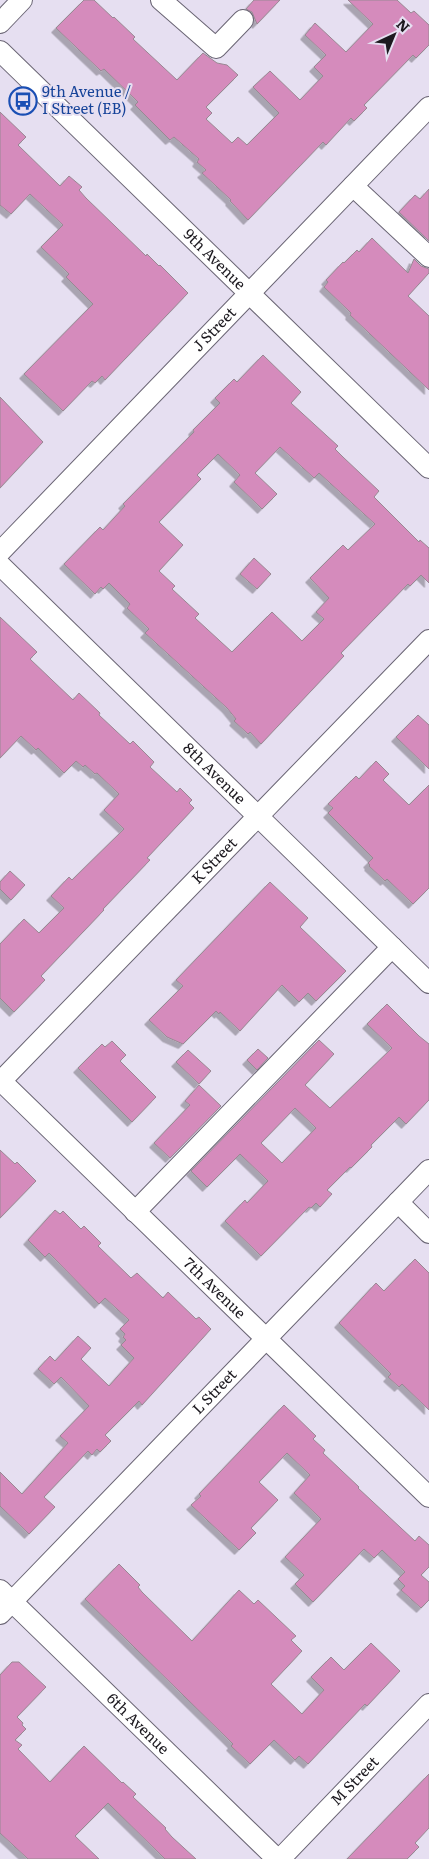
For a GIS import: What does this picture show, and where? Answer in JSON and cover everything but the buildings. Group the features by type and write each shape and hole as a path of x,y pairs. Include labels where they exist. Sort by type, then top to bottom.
{"street":[{"path":"0,23 22,0"},
{"path":"161,0 216,48 242,20"},
{"name":"9th Avenue","path":"0,51 429,468"},
{"name":"J Street","path":"0,552 429,107"},
{"path":"353,186 429,257"},
{"name":"8th Avenue","path":"0,565 429,983"},
{"name":"K Street","path":"0,1081 429,640"},
{"path":"135,1212 392,947"},
{"name":"7th Avenue","path":"0,1081 429,1497"},
{"name":"L Street","path":"4,1602 265,1339 429,1170"},
{"path":"398,1202 429,1233"},
{"name":"6th Avenue","path":"4,1602 278,1859"},
{"name":"M Street","path":"278,1859 429,1704"}],"place":[{"name":"9th Avenue / I Street (EB)","path":"23,101"}]}
